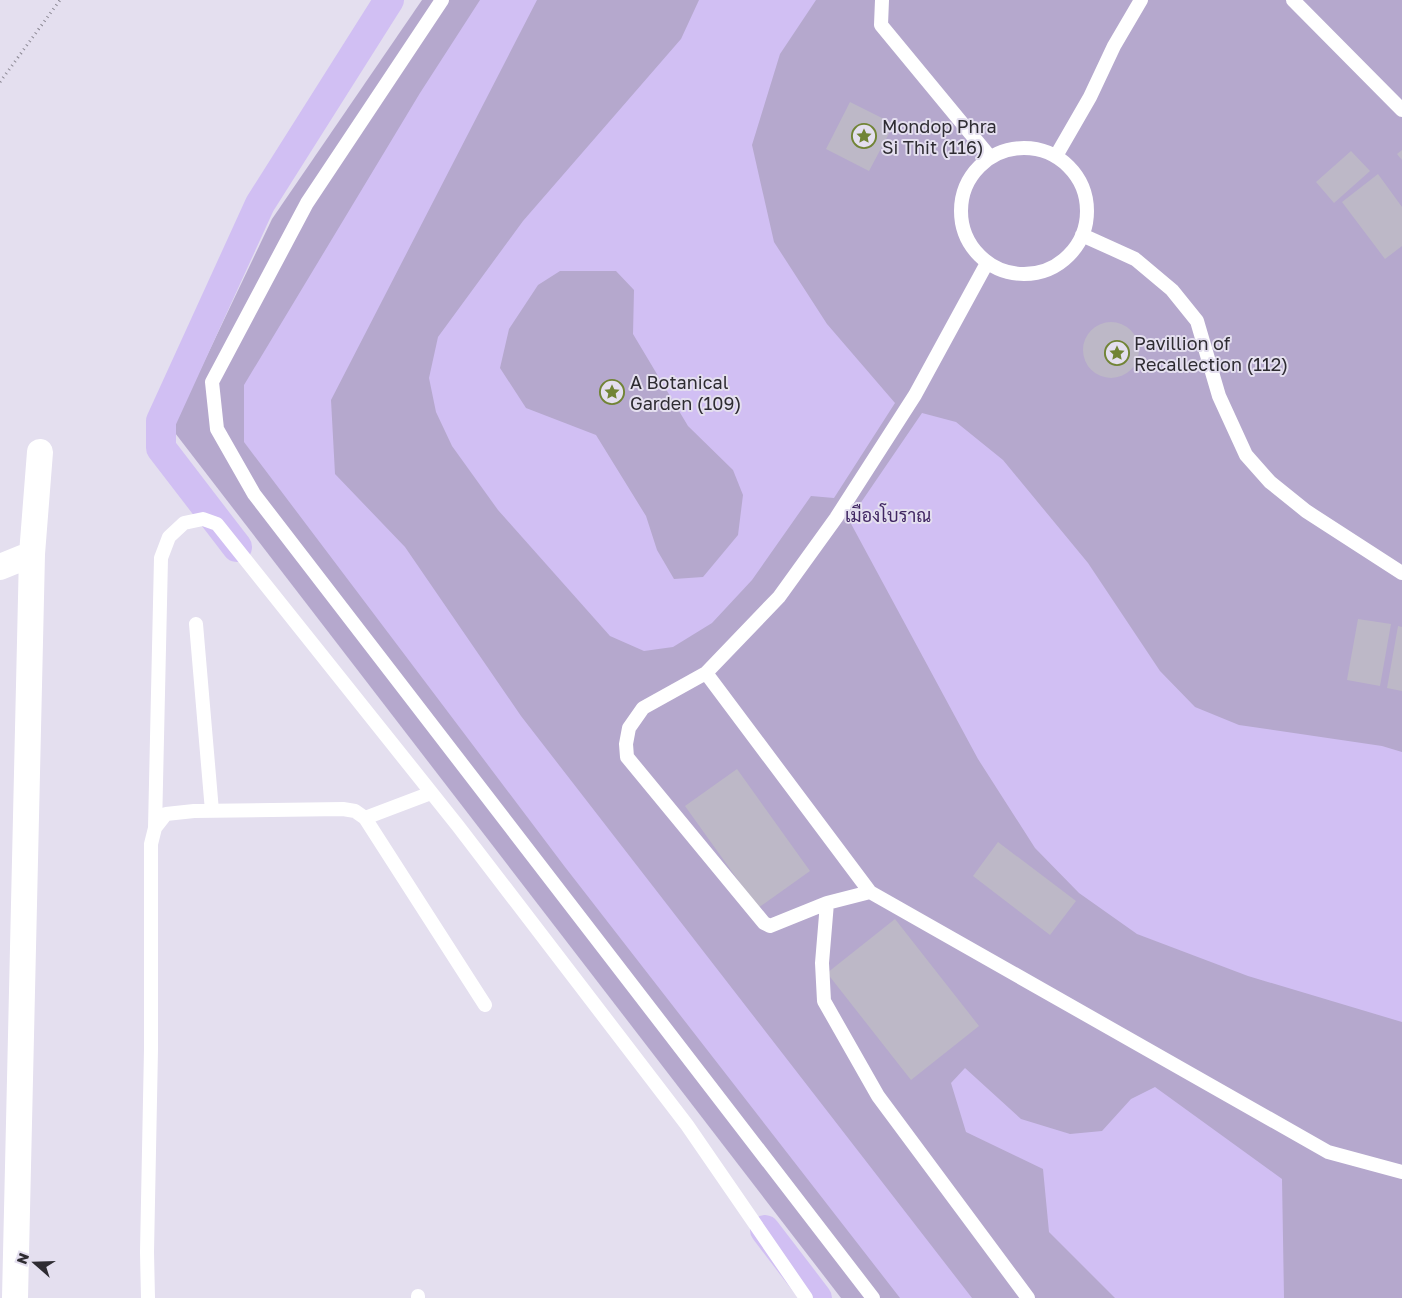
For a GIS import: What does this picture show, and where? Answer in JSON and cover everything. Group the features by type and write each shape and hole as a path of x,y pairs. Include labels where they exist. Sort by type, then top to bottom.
{"street":[{"path":"15,1298 32,554 40,452"},
{"path":"0,567 32,554"}],"lane":[{"path":"442,0 307,203 212,382 217,429 254,494 873,1298"},
{"path":"882,0 881,24 990,157"},
{"path":"1056,156 1090,98 1114,46 1141,0"},
{"path":"1293,0 1402,110"},
{"path":"1030,147 1056,156 1079,179 1087,204 1082,235 1070,254 1047,270 1026,274 1004,271 987,262 968,240 961,219 964,191 974,172 990,157 1010,148 1030,147"},
{"path":"1082,235 1135,259 1172,290 1198,321 1219,396 1246,455 1270,482 1306,510 1402,573"},
{"path":"870,892 827,903 770,926 764,923 627,757 626,744 629,728 643,708 706,673 779,597 836,518 915,396 987,262"},
{"path":"148,1298 151,844 155,828 161,558 169,538 184,523 203,519 217,524 432,793 686,1125 806,1298"},
{"path":"196,624 212,811"},
{"path":"706,673 870,892 1328,1152 1402,1172"},
{"path":"365,818 432,793"},
{"path":"155,828 166,814 194,811 343,808 355,811 365,818 486,1005"},
{"path":"827,903 822,963 824,1001 878,1096 1028,1298"}],"path":[{"path":"0,82 60,0"}],"green space":[{"name":"เมืองโบราณ","path":"422,0 1402,0 1402,1298 841,1298 172,429 272,219"}],"shaded area":[{"path":"480,0 537,0 331,400 335,474 405,547 521,716 972,1298 900,1298 565,867 244,442 244,385 420,93"},
{"path":"699,0 816,0 780,54 752,145 774,242 827,324 895,403 834,498 811,496 752,580 712,623 673,647 644,651 610,636 498,510 452,446 436,412 429,378 438,337 523,221 681,39","holes":["560,271 616,271 634,290 633,334 688,426 733,470 743,495 738,535 703,577 674,579 657,550 646,516 596,435 526,408 500,368 509,329 538,285"]},
{"path":"922,413 956,422 1003,460 1088,563 1160,671 1195,707 1239,725 1382,746 1402,752 1402,1022 1248,976 1137,934 1079,893 1035,848 978,759 849,520"},
{"path":"965,1068 1021,1119 1070,1134 1102,1131 1131,1099 1155,1087 1282,1179 1284,1298 1115,1298 1049,1232 1043,1169 966,1132 951,1083"}],"building":[{"path":"850,102 894,124 869,171 826,149"},
{"path":"1402,150 1402,160 1397,154"},
{"path":"1351,151 1370,171 1334,203 1316,182"},
{"path":"1378,174 1402,207 1402,246 1385,259 1342,202"},
{"path":"1105,322 1117,322 1131,330 1139,344 1137,361 1131,370 1117,378 1105,378 1095,373 1088,366 1083,356 1083,344 1088,334 1095,327"},
{"path":"1358,619 1391,624 1380,686 1347,680"},
{"path":"1398,626 1402,627 1402,691 1387,688"},
{"path":"737,769 810,871 758,908 685,806"},
{"path":"998,842 1076,901 1050,935 973,876"},
{"path":"895,919 979,1026 911,1080 827,973"}],"waterway":[{"path":"237,547 161,448 161,421 260,204 389,0"},
{"path":"765,1230 817,1298"}],"place":[{"name":"Mondop Phra Si Thit (116)","path":"864,136"},
{"name":"Pavillion of Recallection (112)","path":"1117,353"},
{"name":"A Botanical Garden (109)","path":"612,392"}]}
